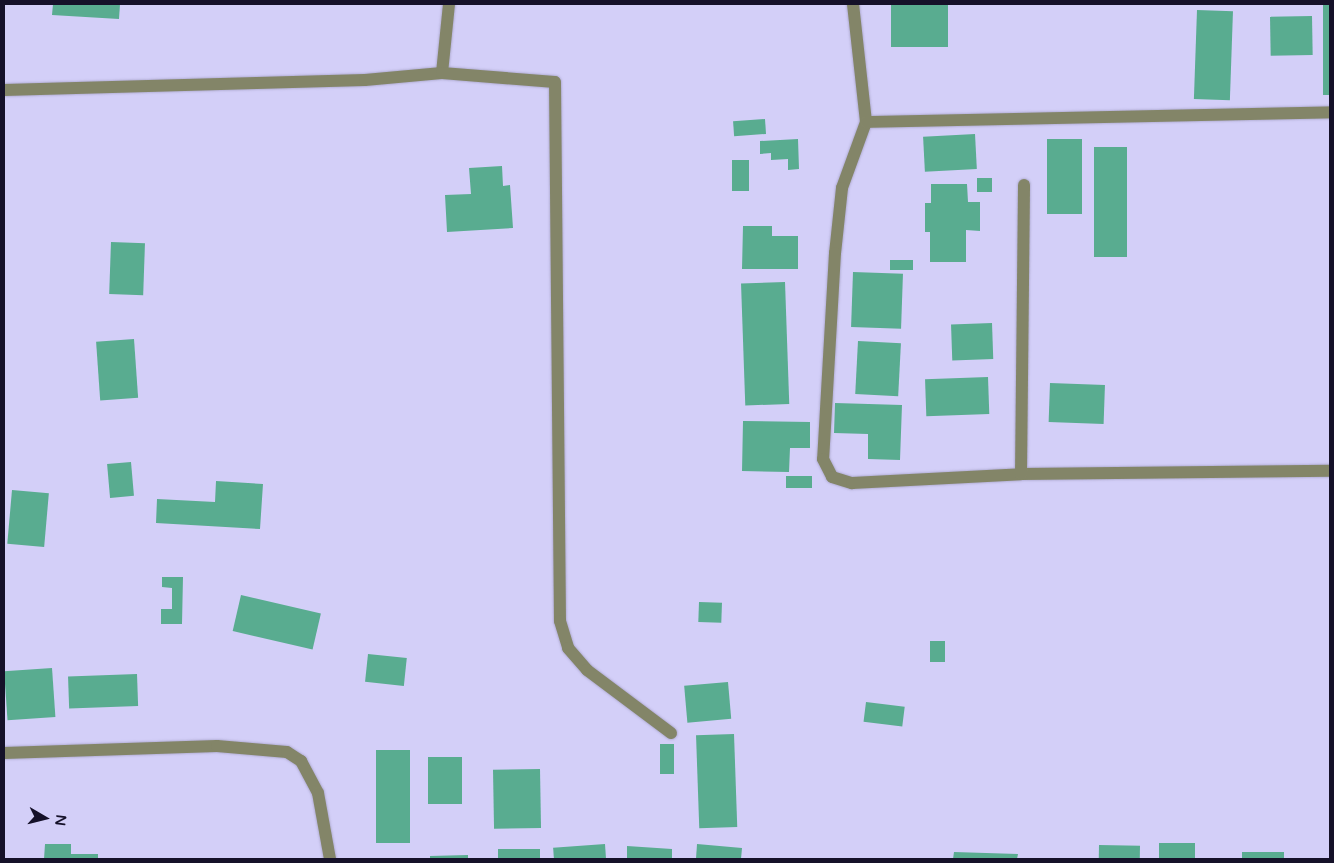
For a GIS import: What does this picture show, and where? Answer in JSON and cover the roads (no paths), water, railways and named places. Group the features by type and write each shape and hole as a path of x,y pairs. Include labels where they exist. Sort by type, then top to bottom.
{"street":[{"path":"442,73 449,4"},
{"path":"853,4 866,122 842,188 823,459 832,477 852,483 1021,474 1330,472"},
{"path":"4,90 365,80 442,73 556,82 560,621 568,648 587,670 671,732"},
{"path":"866,122 1330,112"},
{"path":"1021,474 1024,185"},
{"path":"4,753 217,746 287,752 301,761 318,793 330,859"}]}
